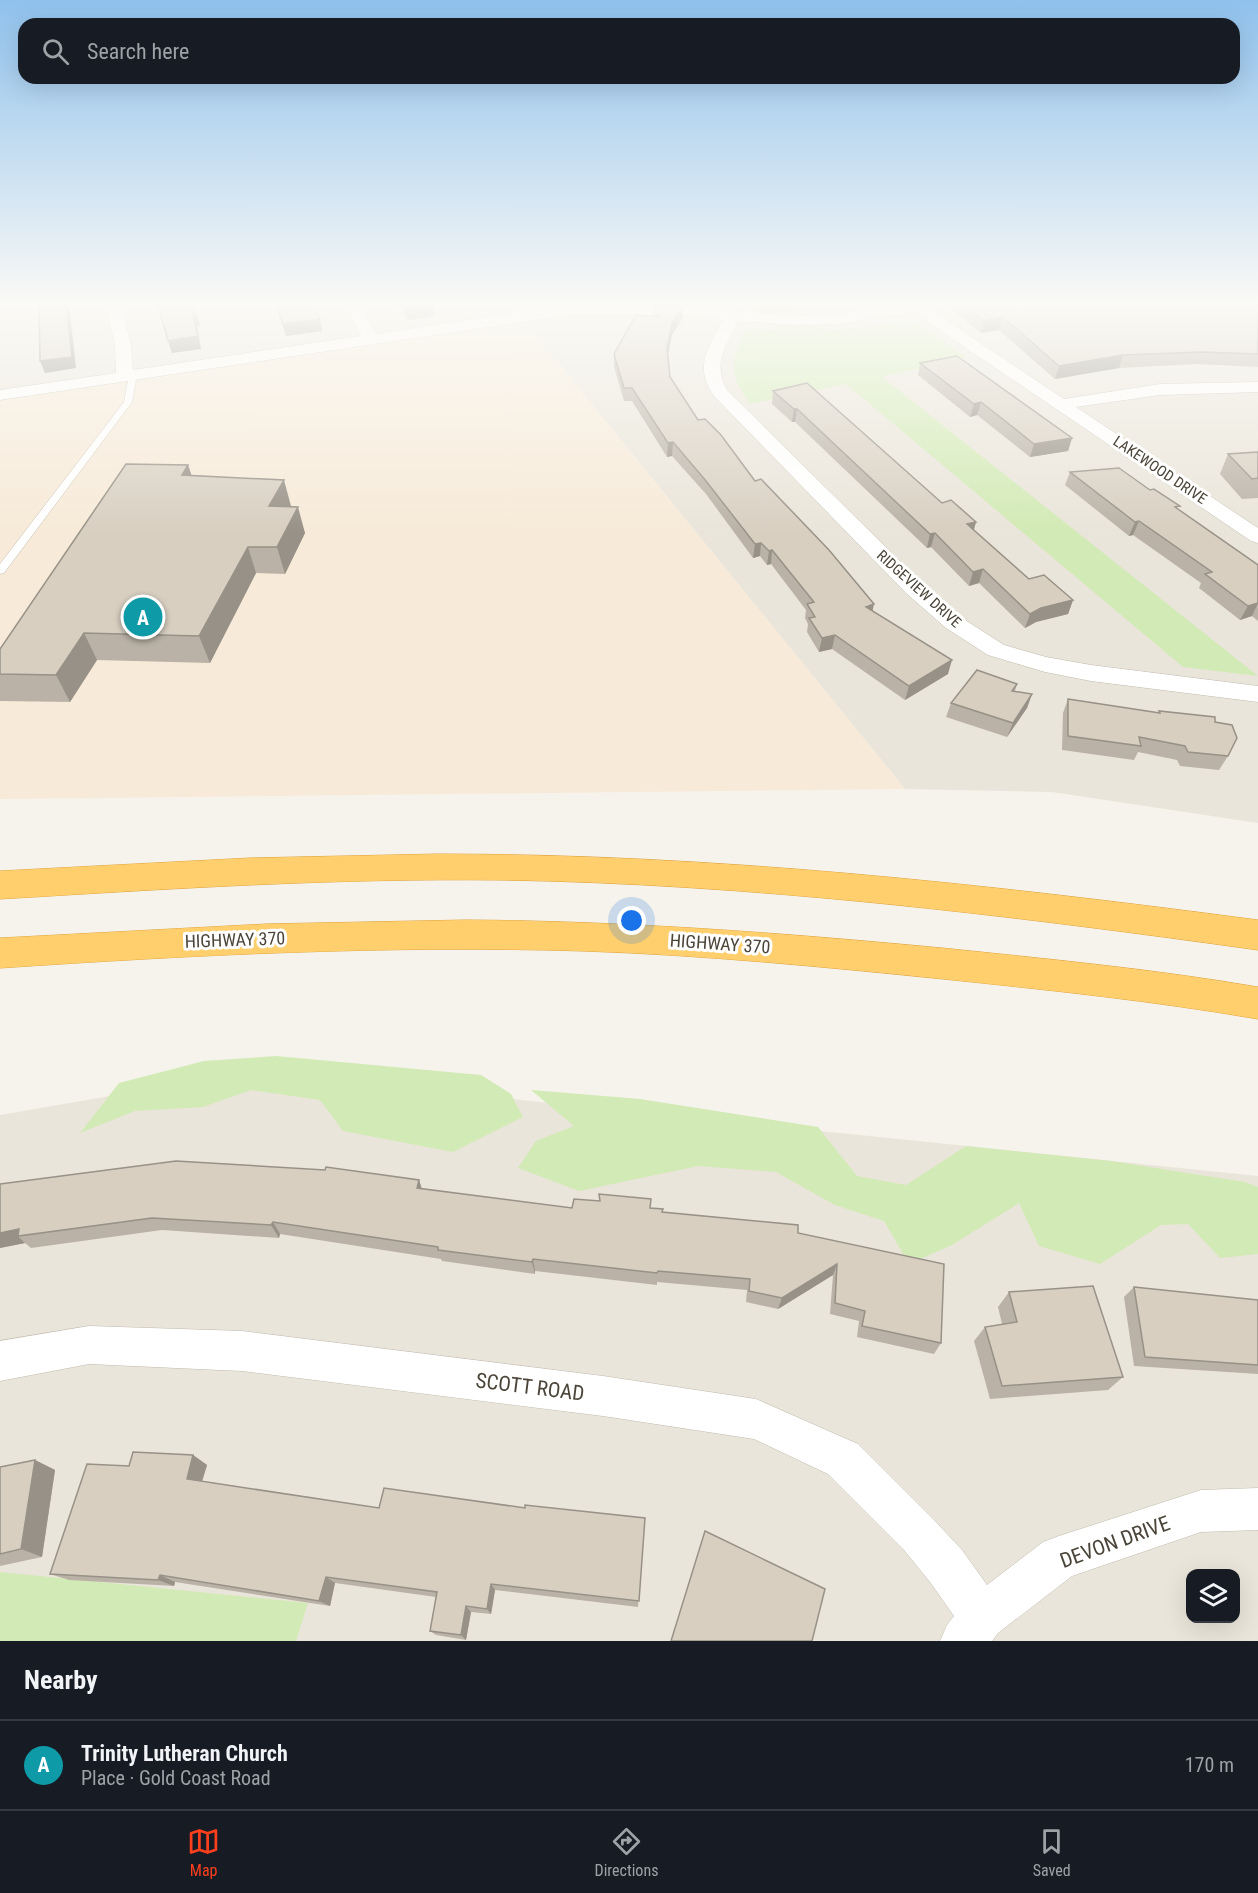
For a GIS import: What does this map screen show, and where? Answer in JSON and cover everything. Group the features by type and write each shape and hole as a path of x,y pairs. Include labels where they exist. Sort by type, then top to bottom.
{"highway":[{"path":"0,885 331,868 489,867 697,874 922,892 1258,935"},
{"path":"0,899 145,876"},
{"name":"HIGHWAY 370","path":"0,953 176,941 360,936 533,935 690,941 1041,973 1258,1003"}],"street":[{"path":"0,394 96,381"},
{"name":"RIDGEVIEW DRIVE","path":"714,381 720,392 907,581 954,623 996,650 1045,664 1091,673 1258,694"},
{"name":"LAKEWOOD DRIVE","path":"1029,381 1257,535"},
{"path":"1063,404 1146,389 1203,385 1258,387"},
{"name":"SCOTT ROAD","path":"0,1361 89,1345 242,1351 603,1396 756,1419 843,1459 919,1535 946,1566 973,1629"},
{"name":"DEVON DRIVE","path":"973,1629 1059,1558 1201,1511 1258,1509"}],"lane":[{"path":"0,571 128,402 129,381"}],"shaded area":[{"path":"0,381 95,381 0,395"},
{"path":"95,381 573,381 905,789 0,799 0,395"},
{"path":"573,381 1258,381 1258,823 1052,792 905,789"},
{"path":"249,1072 1258,1176 1258,1641 0,1641 0,1115"}],"green space":[{"path":"737,381 887,381 1258,676 1183,667 846,384 750,404"},
{"path":"276,1056 481,1075 511,1094 523,1117 453,1152 343,1131 320,1100 251,1090 203,1107 135,1111 80,1133 119,1083 204,1061"},
{"path":"531,1090 640,1099 818,1127 857,1176 906,1185 966,1146 1111,1161 1245,1182 1258,1187 1258,1254 1220,1258 1188,1224 1161,1225 1100,1264 1039,1246 1019,1203 952,1245 909,1264 884,1221 835,1205 776,1172 698,1166 579,1191 518,1168 536,1141 574,1126"},
{"path":"0,1572 308,1603 296,1641 0,1641"}],"building":[{"path":"622,381 672,381 698,420 705,419 721,435 755,481 761,479 829,550 874,604 866,607 952,660 909,686 835,635 822,638 809,618 815,617 807,604 814,602 772,550 769,551 761,543 755,544 673,442 668,443 632,388 624,388"},
{"path":"943,381 991,381 1072,438 1034,444 981,402 974,404"},
{"path":"807,383 942,503 951,500 976,522 967,524 1029,579 1044,575 1073,600 1041,608 1030,614 983,569 973,572 935,533 930,534 797,409 773,391"},
{"path":"1258,452 1258,478 1252,479 1228,454"},
{"path":"126,464 188,465 182,475 284,480 269,506 298,507 277,547 248,547 199,636 84,633 56,675 0,674 0,649"},
{"path":"1119,468 1150,490 1154,489 1180,506 1175,507 1258,565 1258,603 1248,606 1205,574 1212,572 1139,521 1135,522 1070,472"},
{"path":"977,670 1017,684 1012,691 1032,694 1013,723 951,703"},
{"path":"1068,699 1160,713 1159,711 1215,717 1215,722 1232,725 1237,738 1228,756 1188,752 1185,746 1139,737 1141,746 1068,736"},
{"path":"176,1161 325,1170 326,1167 419,1180 417,1188 572,1208 574,1199 600,1201 599,1194 651,1199 650,1208 663,1209 662,1212 798,1225 798,1233 944,1264 941,1343 862,1326 865,1311 835,1303 837,1264 782,1298 749,1291 750,1279 658,1271 657,1273 533,1259 532,1262 438,1250 438,1247 273,1222 271,1225 152,1218 18,1236 19,1229 0,1233 0,1184"},
{"path":"1093,1286 1123,1377 1002,1386 985,1327 1017,1322 1009,1292"},
{"path":"1134,1287 1258,1300 1258,1365 1145,1357"},
{"path":"133,1452 193,1455 187,1479 379,1508 384,1488 525,1508 525,1505 645,1518 639,1601 491,1584 487,1609 466,1606 461,1635 430,1631 437,1592 326,1577 319,1601 160,1575 158,1580 50,1574 87,1464 129,1466"},
{"path":"35,1460 21,1549 0,1554 0,1467"},
{"path":"705,1531 825,1589 812,1641 671,1641"}],"place":[{"name":"Trinity Lutheran Church","path":"143,617"}]}
